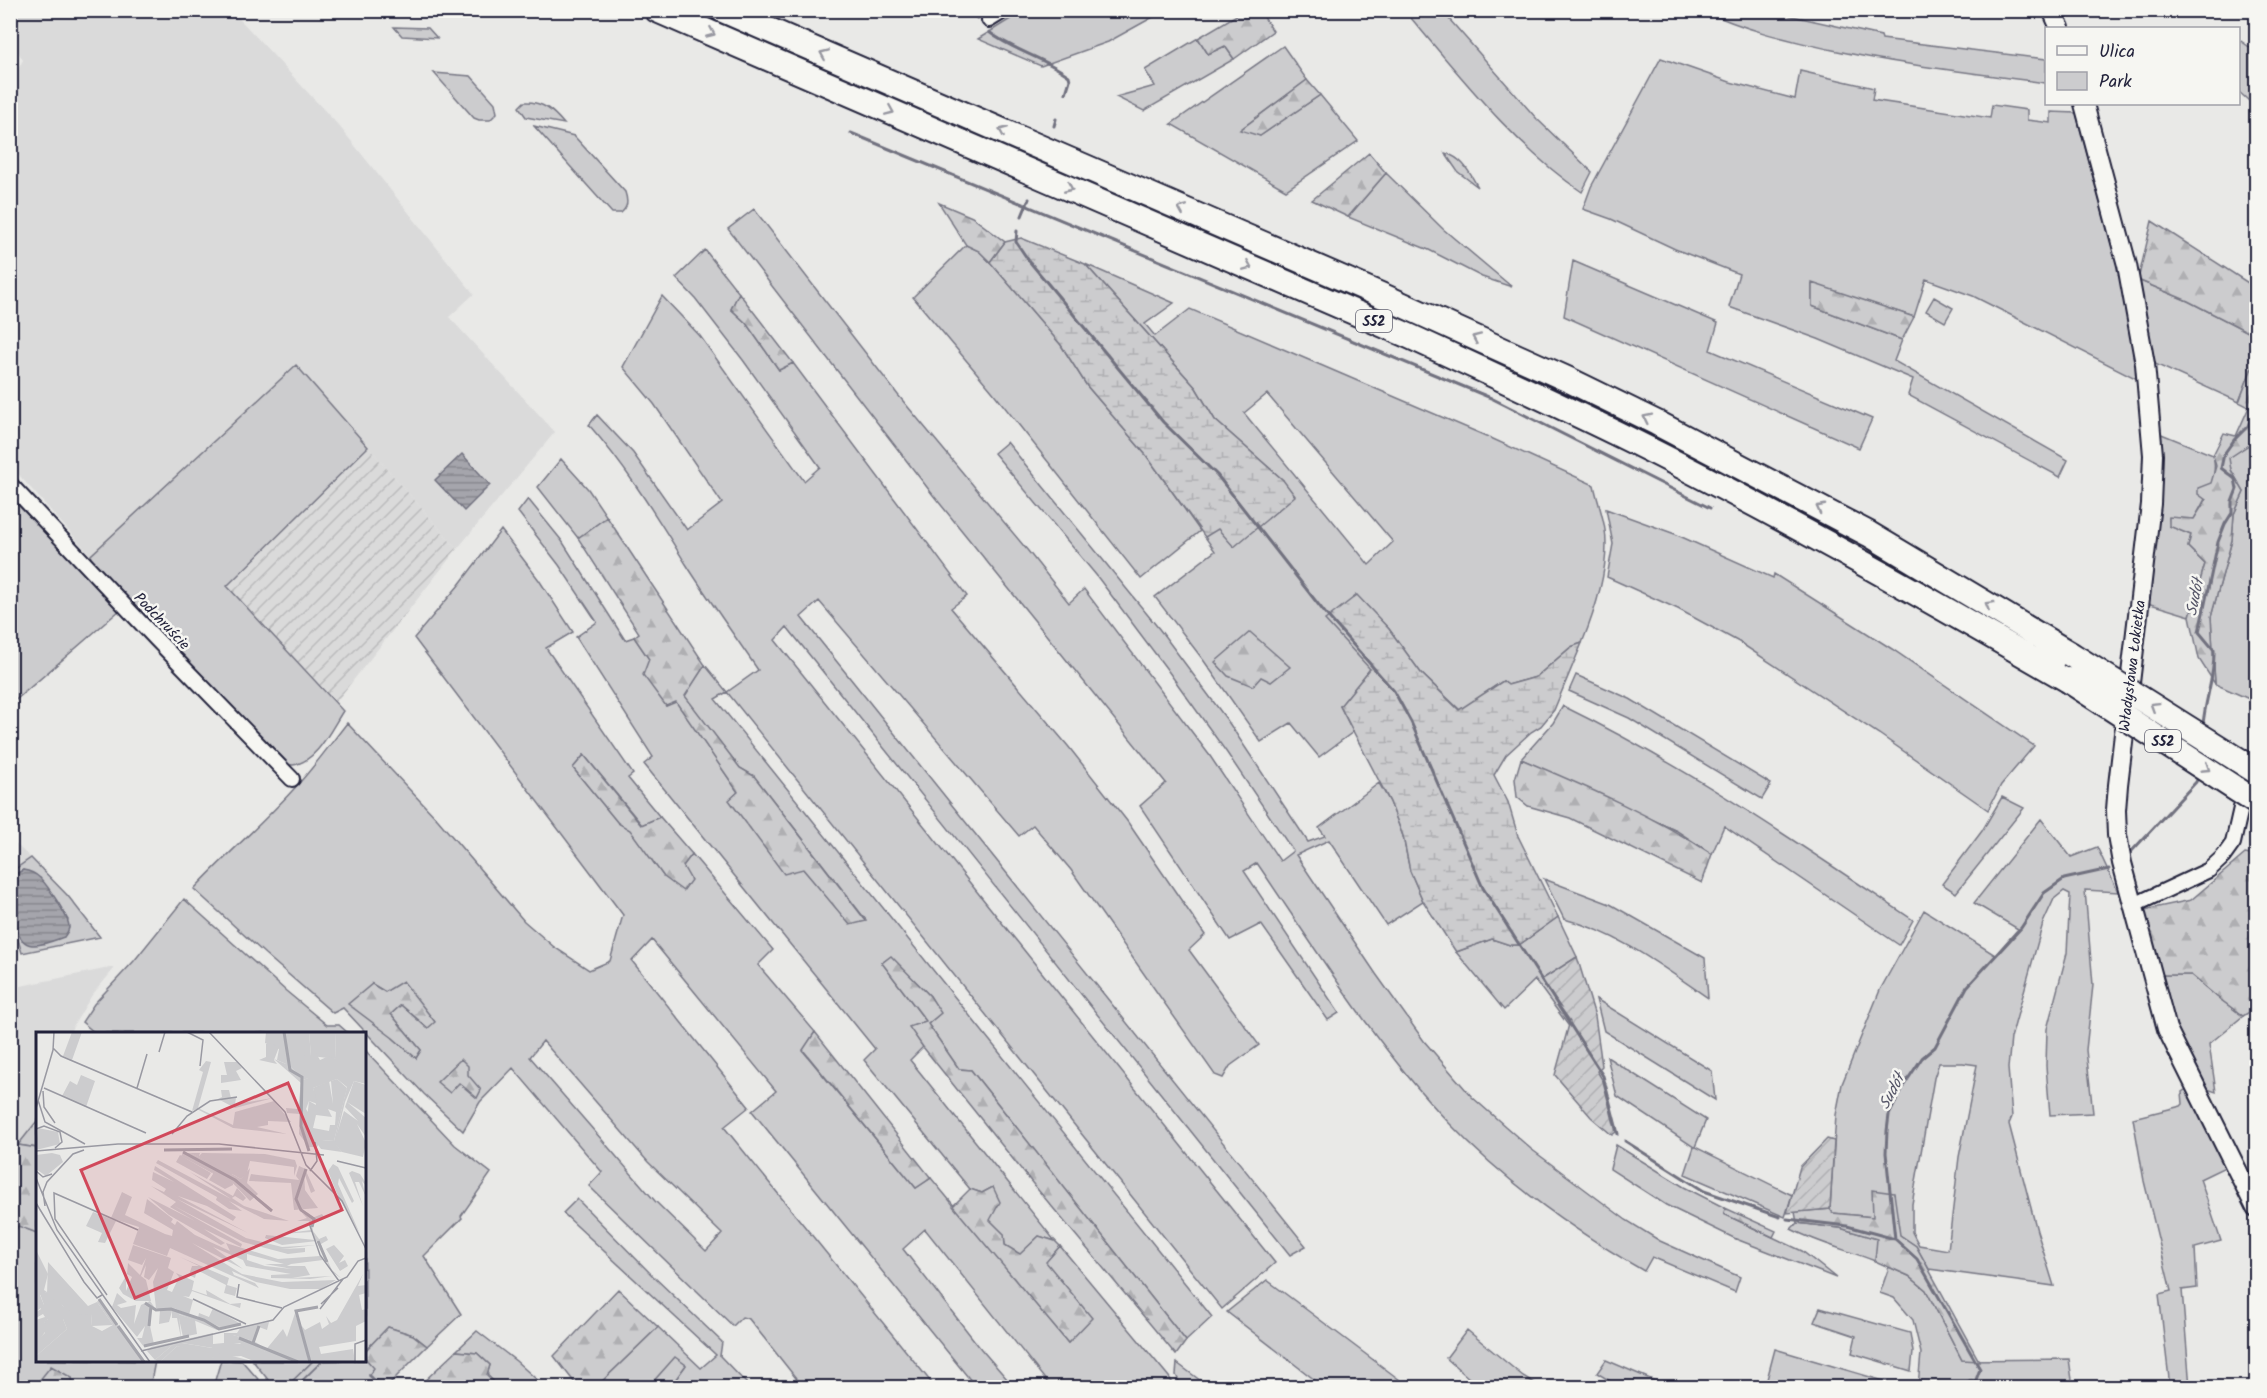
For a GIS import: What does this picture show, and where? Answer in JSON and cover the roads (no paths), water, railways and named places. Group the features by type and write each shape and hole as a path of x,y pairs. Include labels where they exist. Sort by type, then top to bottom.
{"highway":[{"name":"S52","path":"657,10 1409,336 1530,392 1759,507 1953,614 2068,680 2256,802"},
{"name":"S52","path":"723,10 1383,296 1658,423 1869,534 2070,654 2256,771"}],"street":[{"path":"989,20 1005,10"},
{"path":"2052,10 2060,27"},
{"name":"Władysława Łokietka","path":"2084,105 2127,265 2145,364 2153,455 2151,504 2116,810 2117,835 2132,906 2167,1029 2256,1208"},
{"name":"Podchruście","path":"10,484 148,631 292,779"},
{"path":"2132,906 2209,870 2223,857 2232,843 2246,786 2256,759"}],"waterway":[{"path":"923,10 940,15 957,10"},
{"path":"970,10 977,18"},
{"path":"989,32 1069,76 1066,93"},
{"path":"1054,126 1056,119"},
{"path":"851,133 1491,398 1710,508"},
{"path":"1022,216 1029,199"},
{"path":"1017,231 1016,242 1029,261 1163,422 1217,475 1325,613 1394,691 1411,722 1483,888 1603,1076 1618,1134"},
{"name":"Sudół","path":"2203,725 2214,650 2199,632 2218,542 2232,513 2232,502 2237,489 2235,479 2221,468 2224,454 2248,426 2256,405"},
{"name":"Sudół","path":"2131,852 2196,782 2199,775"},
{"name":"Sudół","path":"1973,1388 1980,1369 1917,1259 1895,1239 1886,1153 1889,1115 1904,1085 1922,1058 1935,1047 1967,987 2021,928 2044,893 2064,879 2109,869"},
{"path":"1625,1141 1704,1191 1780,1217"},
{"path":"1787,1219 1847,1226 1895,1239"}]}
